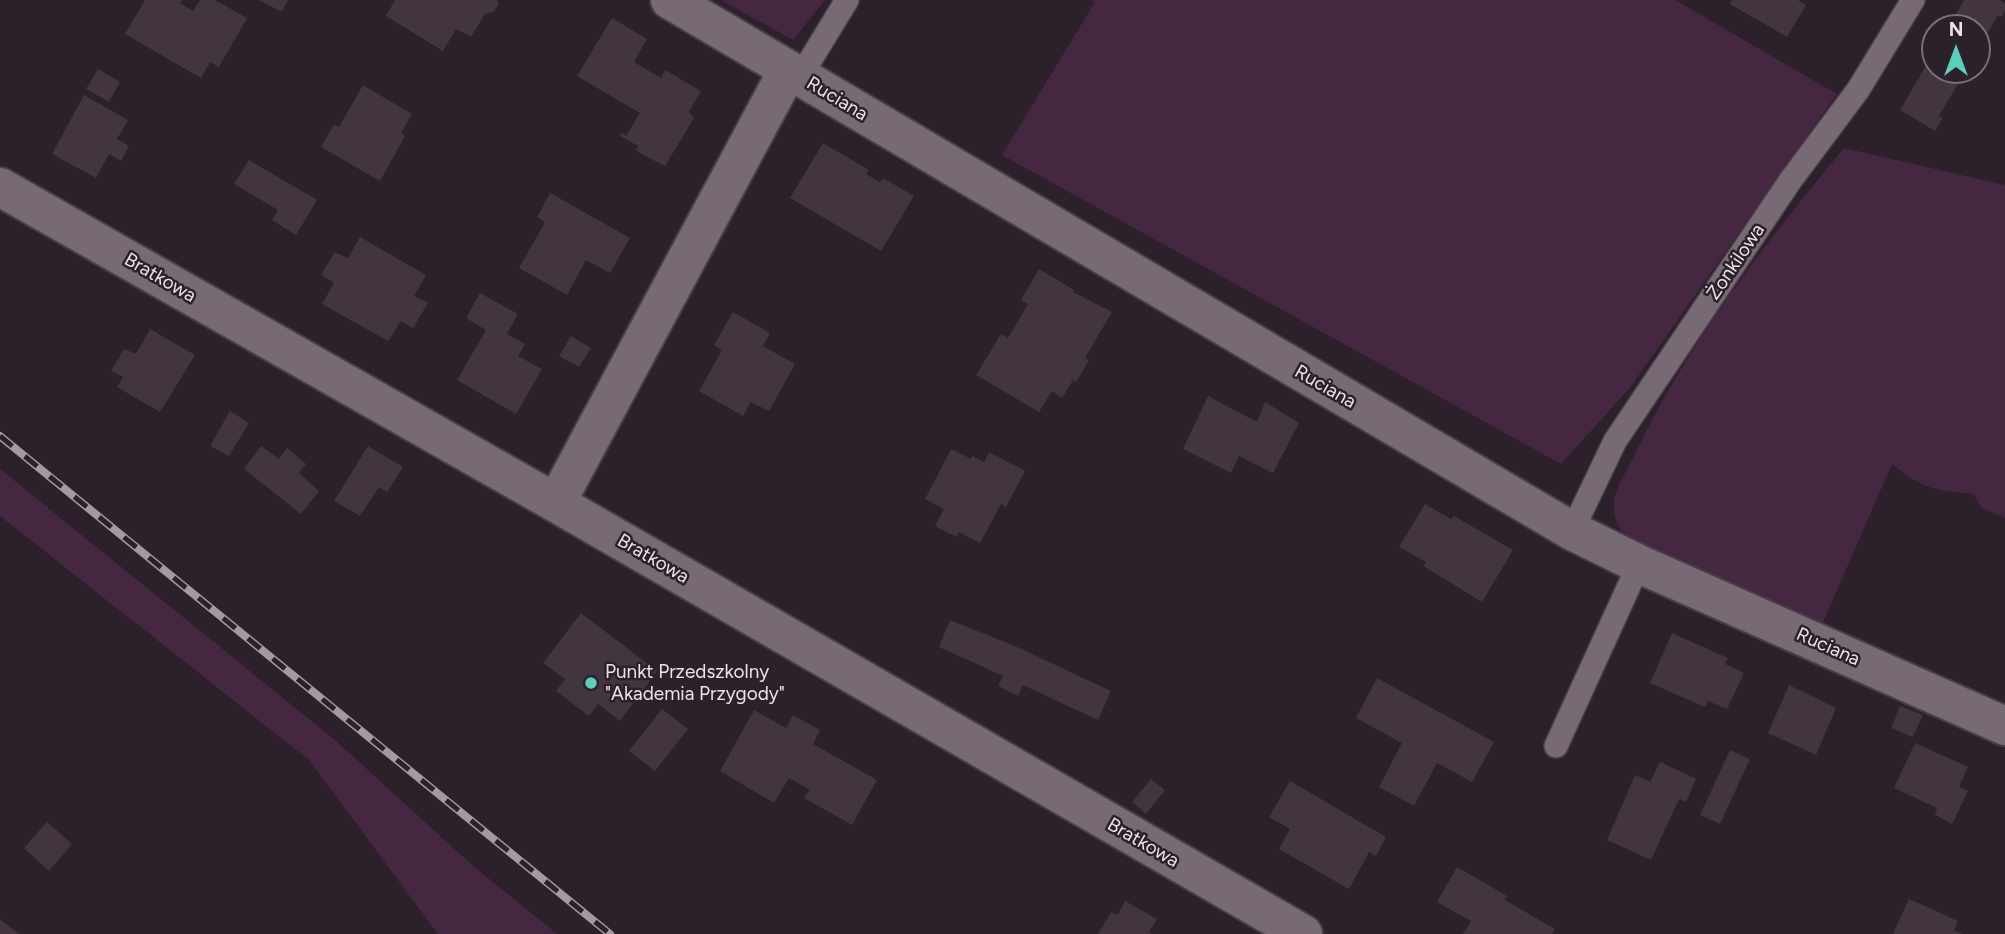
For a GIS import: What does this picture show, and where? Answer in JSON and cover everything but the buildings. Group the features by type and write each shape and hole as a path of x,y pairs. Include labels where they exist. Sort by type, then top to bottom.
{"street":[{"name":"Ruciana","path":"670,0 1572,531 1639,564 2005,726"},
{"path":"556,503 794,73"},
{"name":"Bratkowa","path":"0,187 556,503 1303,934"}],"lane":[{"path":"794,73 847,0"},
{"name":"Żonkilowa","path":"1572,531 1615,442 1790,181 1858,90 1913,0"},
{"path":"1556,746 1639,564"}],"shaded area":[{"path":"721,0 825,0 793,40"},
{"path":"1092,0 1675,0 1837,94 1629,389 1561,464 1002,155 1095,2"},
{"path":"1844,148 2005,185 2005,518 1982,508 1973,494 1929,487 1912,479 1892,464 1820,629 1628,540 1617,522 1614,502 1620,484 1656,413 1704,333 1786,220"},
{"path":"0,469 335,740 472,865 557,934 438,934 309,760 0,516"}],"railway":[{"path":"0,436 610,934"}],"place":[{"name":"Punkt Przedszkolny \"Akademia Przygody\"","path":"591,683"}]}
